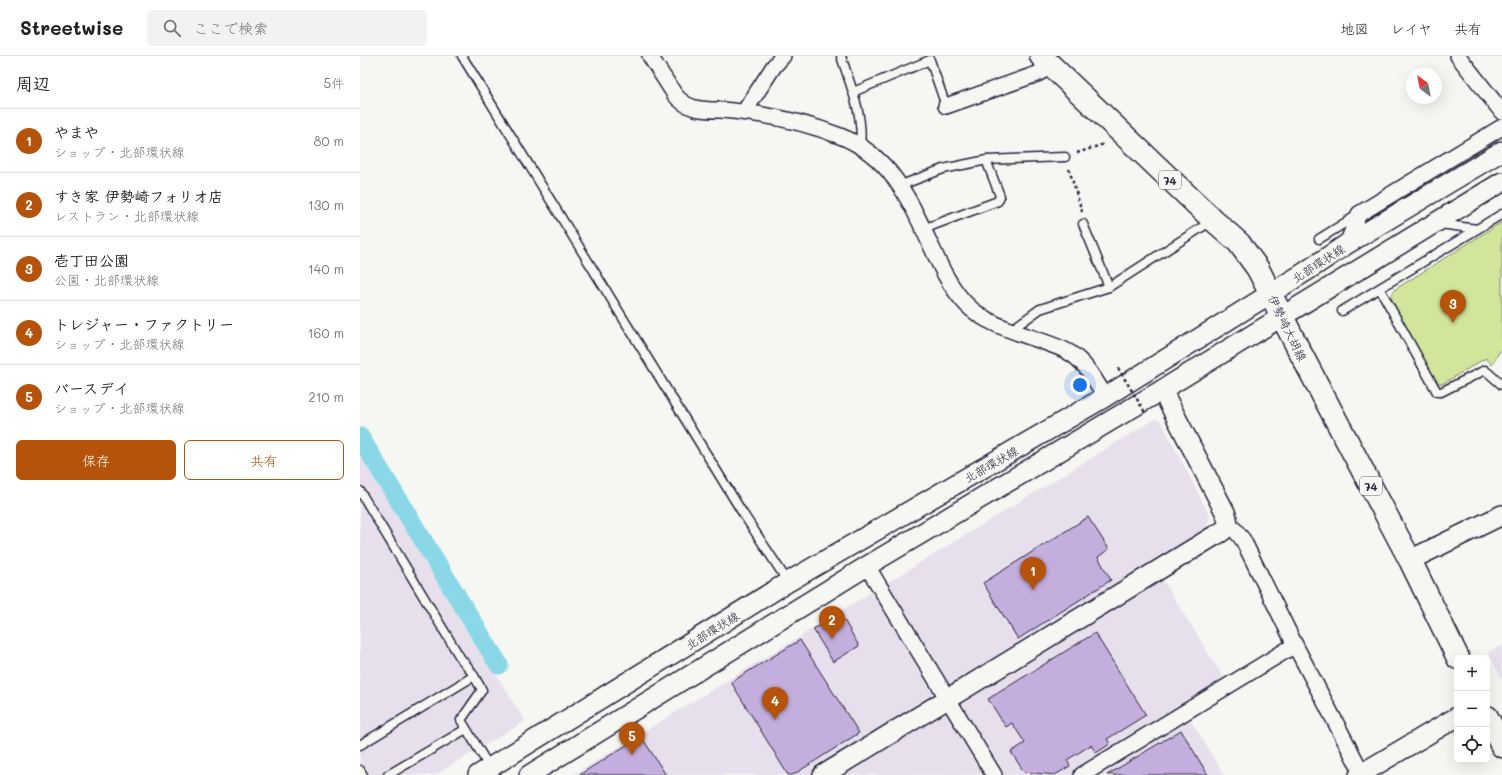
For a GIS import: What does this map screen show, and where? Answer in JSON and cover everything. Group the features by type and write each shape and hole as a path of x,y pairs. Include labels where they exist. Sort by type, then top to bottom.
{"main road":[{"name":"伊勢崎大胡線","path":"1046,61 1118,131 1239,243 1258,269 1281,316 1410,560 1457,655"},
{"path":"1490,723 1502,746"}],"street":[{"path":"650,56 680,101 697,108 744,112 782,119 837,135 860,145 878,158 888,169 911,204 944,273 959,296 967,305 978,314 1011,330 1061,348 1073,355 1086,367 1105,397"},
{"path":"744,112 774,66 783,56"},
{"path":"1458,56 1502,112"},
{"path":"946,106 1037,74 1046,61"},
{"path":"1347,244 1359,214 1502,127"},
{"name":"北部環状線","path":"484,771 788,582 1105,397 1347,244 1502,151"},
{"name":"北部環状線","path":"529,775 867,566 1162,390 1502,182"},
{"path":"823,775 1223,531 1228,526 1229,521 1225,512 1162,390"},
{"path":"1410,560 1502,515"},
{"path":"1228,526 1236,530 1243,540 1361,774 1454,719"},
{"path":"867,566 946,699 994,775"},
{"path":"1082,775 1295,645"}],"lane":[{"path":"462,56 742,512 788,582"},
{"path":"842,56 853,92 862,131 860,145"},
{"path":"853,92 930,60 946,106"},
{"path":"899,186 943,169 987,160 1065,156"},
{"path":"923,229 998,201 1000,196 987,160"},
{"path":"1319,239 1359,214"},
{"path":"1342,311 1502,214"},
{"path":"1011,330 1040,309 1109,287 1213,220"},
{"path":"1434,223 1477,230"},
{"path":"1083,224 1109,287"},
{"path":"1380,289 1438,392 1441,392 1485,370 1502,385"},
{"path":"360,491 461,659 468,667 482,690 461,720 466,728 484,771"},
{"path":"360,745 474,676"},
{"path":"388,775 466,728"},
{"path":"360,770 363,775"}],"path":[{"path":"1083,224 1082,211 1065,156 1108,142 1118,131"},
{"path":"1118,368 1146,414"}],"shaded area":[{"path":"1155,419 1161,421 1210,516 1207,527 1151,561 1233,693 1190,719 1224,775 573,775"},
{"path":"360,452 525,721 435,775 360,775"},
{"path":"1502,645 1502,680 1490,655 1488,652"}],"green space":[{"path":"1502,222 1502,347 1492,365 1486,358 1442,384 1436,382 1391,299 1394,290"}],"building":[{"path":"1088,517 1109,549 1098,557 1111,580 1018,639 983,583"},
{"path":"840,613 859,646 833,662 813,629"},
{"path":"1095,633 1146,715 1107,739 1110,744 1096,753 1091,745 1067,760 1070,766 1055,775 1024,772 1011,752 1025,743 1012,723 1006,727 988,699"},
{"path":"800,640 859,733 793,775 788,775 731,682"},
{"path":"1181,730 1208,775 1107,775"},
{"path":"641,736 666,775 579,775"}],"waterway":[{"path":"360,437 499,665"}],"place":[{"name":"壱丁田公園","path":"1453,323"},
{"name":"やまや","path":"1033,590"},
{"name":"すき家 伊勢崎フォリオ店","path":"832,639"},
{"name":"トレジャー・ファクトリー","path":"775,720"},
{"name":"バースデイ","path":"632,755"}]}
